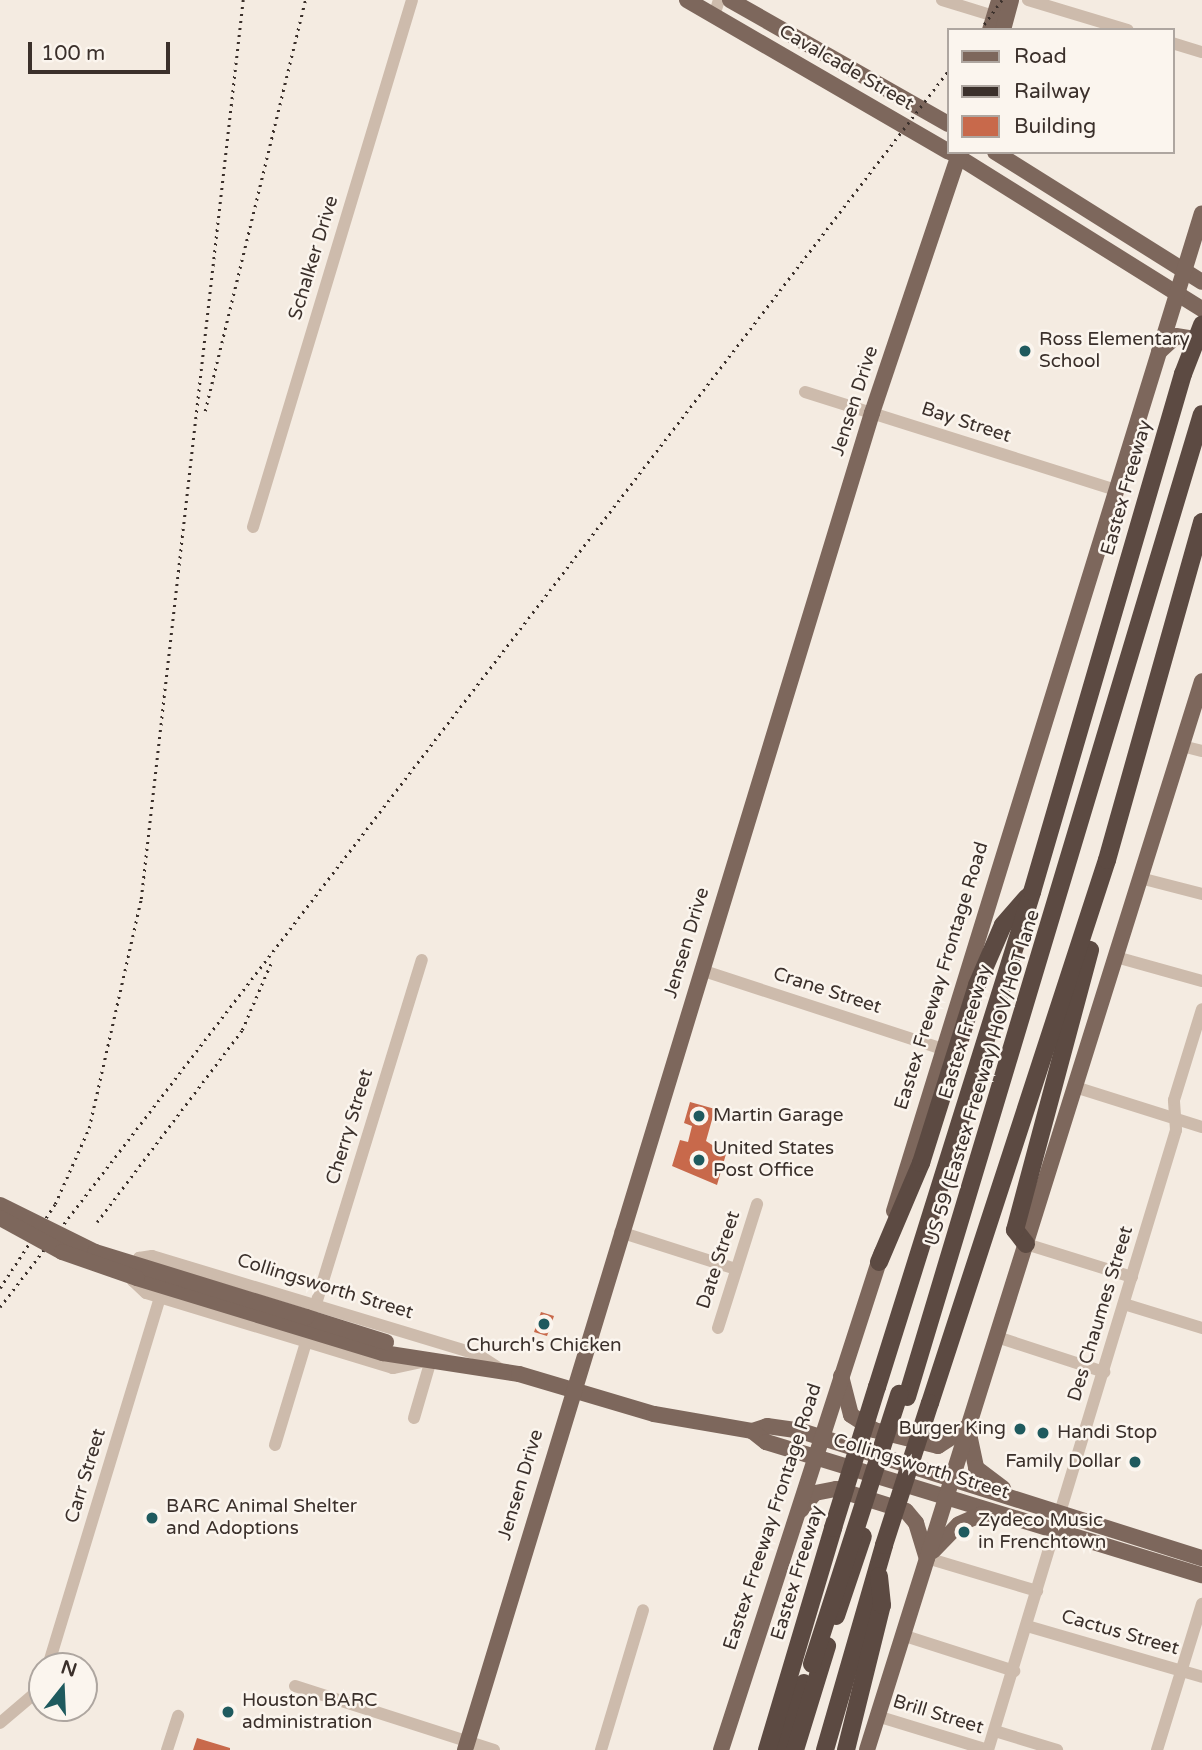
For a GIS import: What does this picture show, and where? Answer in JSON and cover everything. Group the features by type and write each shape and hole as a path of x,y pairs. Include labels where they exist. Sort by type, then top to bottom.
{"highway":[{"name":"Eastex Freeway","path":"767,1750 833,1528 1032,892 1183,373 1202,325"},
{"name":"US 59 (Eastex Freeway) HOV/HOT lane","path":"795,1750 992,1113 1202,414"},
{"path":"825,1750 884,1545 1090,914 1202,524"},
{"path":"879,1262 922,1163 977,985 1003,925 1032,892"},
{"path":"1026,1244 1015,1230 1091,945 1090,914"},
{"name":"Eastex Freeway","path":"784,1750 903,1395"},
{"path":"846,1750 882,1605 878,1567"},
{"path":"777,1750 812,1664"}],"main road":[{"name":"Cavalcade Street","path":"687,0 946,148"},
{"name":"Cavalcade Street","path":"730,0 946,123"},
{"path":"996,25 999,0"},
{"path":"996,25 1011,0"},
{"name":"Jensen Drive","path":"467,1746 572,1389 954,154"},
{"name":"Cavalcade Street","path":"956,154 1073,225 1202,309"},
{"path":"998,154 1202,282"},
{"path":"1073,225 1084,206"},
{"name":"Eastex Freeway Frontage Road","path":"721,1750 820,1437 879,1262 940,1048 1201,224"},
{"path":"1158,353 1176,336 1202,340"},
{"path":"867,1750 1202,681"},
{"name":"Collingsworth Street","path":"0,1205 95,1252 307,1324"},
{"name":"Collingsworth Street","path":"0,1219 81,1259 431,1360 503,1371 654,1414 752,1431 767,1426 820,1437 1028,1503 1059,1522 1202,1574"},
{"path":"841,1374 851,1415 874,1430 938,1446 970,1425"},
{"path":"970,1425 976,1468 1028,1503"},
{"name":"Collingsworth Street","path":"752,1431 766,1442 1014,1518 1059,1522 1202,1558"},
{"path":"797,1515 815,1493 836,1489 906,1511 916,1524 927,1558"},
{"path":"927,1558 966,1520 982,1514 1014,1518"}],"street":[{"name":"Schalker Drive","path":"253,527 412,0"},
{"path":"714,16 719,0"},
{"path":"942,0 996,25"},
{"path":"1028,0 1121,28"},
{"path":"1174,44 1202,52"},
{"name":"Bay Street","path":"805,392 1115,490"},
{"path":"1182,746 1202,751"},
{"path":"1140,878 1202,894"},
{"path":"1115,957 1202,981"},
{"name":"Cherry Street","path":"275,1445 307,1324 422,960"},
{"name":"Crane Street","path":"701,970 940,1048"},
{"name":"Des Chaumes Street","path":"988,1750 1132,1277 1176,1119 1174,1100 1202,1009"},
{"path":"1075,1087 1202,1126"},
{"name":"Date Street","path":"718,1328 757,1204"},
{"path":"621,1232 736,1269"},
{"path":"1026,1244 1132,1277"},
{"name":"Collingsworth Street","path":"431,1360 393,1368 307,1324 142,1256 134,1285 160,1298 307,1324 477,1354 503,1371"},
{"name":"Carr Street","path":"52,1652 160,1298"},
{"path":"1124,1304 1202,1328"},
{"path":"997,1338 1104,1371"},
{"path":"414,1418 431,1360"},
{"path":"927,1558 1037,1591"},
{"path":"1157,1750 1202,1604"},
{"path":"601,1750 643,1609"},
{"name":"Cactus Street","path":"1027,1626 1202,1677"},
{"path":"902,1635 1014,1671"},
{"path":"295,1686 467,1746 494,1750"},
{"path":"0,1723 28,1699"},
{"path":"167,1750 178,1716"},
{"name":"Brill Street","path":"877,1716 988,1750"},
{"name":"Brill Street","path":"995,1731 1057,1750"}],"building":[{"name":"United States Post Office","path":"690,1102 715,1109 706,1141 726,1154 717,1185 672,1166 680,1140 688,1142 692,1126 684,1123"},
{"name":"Church's Chicken","path":"541,1312 554,1316 547,1336 534,1332"},
{"path":"197,1738 230,1748 230,1750 193,1750"}],"railway":[{"path":"0,1288 55,1204 89,1128 141,899 243,0"},
{"path":"205,411 305,0"},
{"path":"981,28 1002,0"},
{"path":"0,1307 946,74"},
{"path":"97,1222 242,1030 271,963"}],"place":[{"name":"Ross Elementary School","path":"1025,351"},
{"name":"Martin Garage","path":"699,1116"},
{"name":"United States Post Office","path":"699,1160"},
{"name":"Church's Chicken","path":"544,1324"},
{"name":"Burger King","path":"1020,1429"},
{"name":"Handi Stop","path":"1043,1433"},
{"name":"Family Dollar","path":"1135,1462"},
{"name":"BARC Animal Shelter and Adoptions","path":"152,1518"},
{"name":"Zydeco Music in Frenchtown","path":"964,1532"},
{"name":"Houston BARC administration","path":"228,1712"}]}
